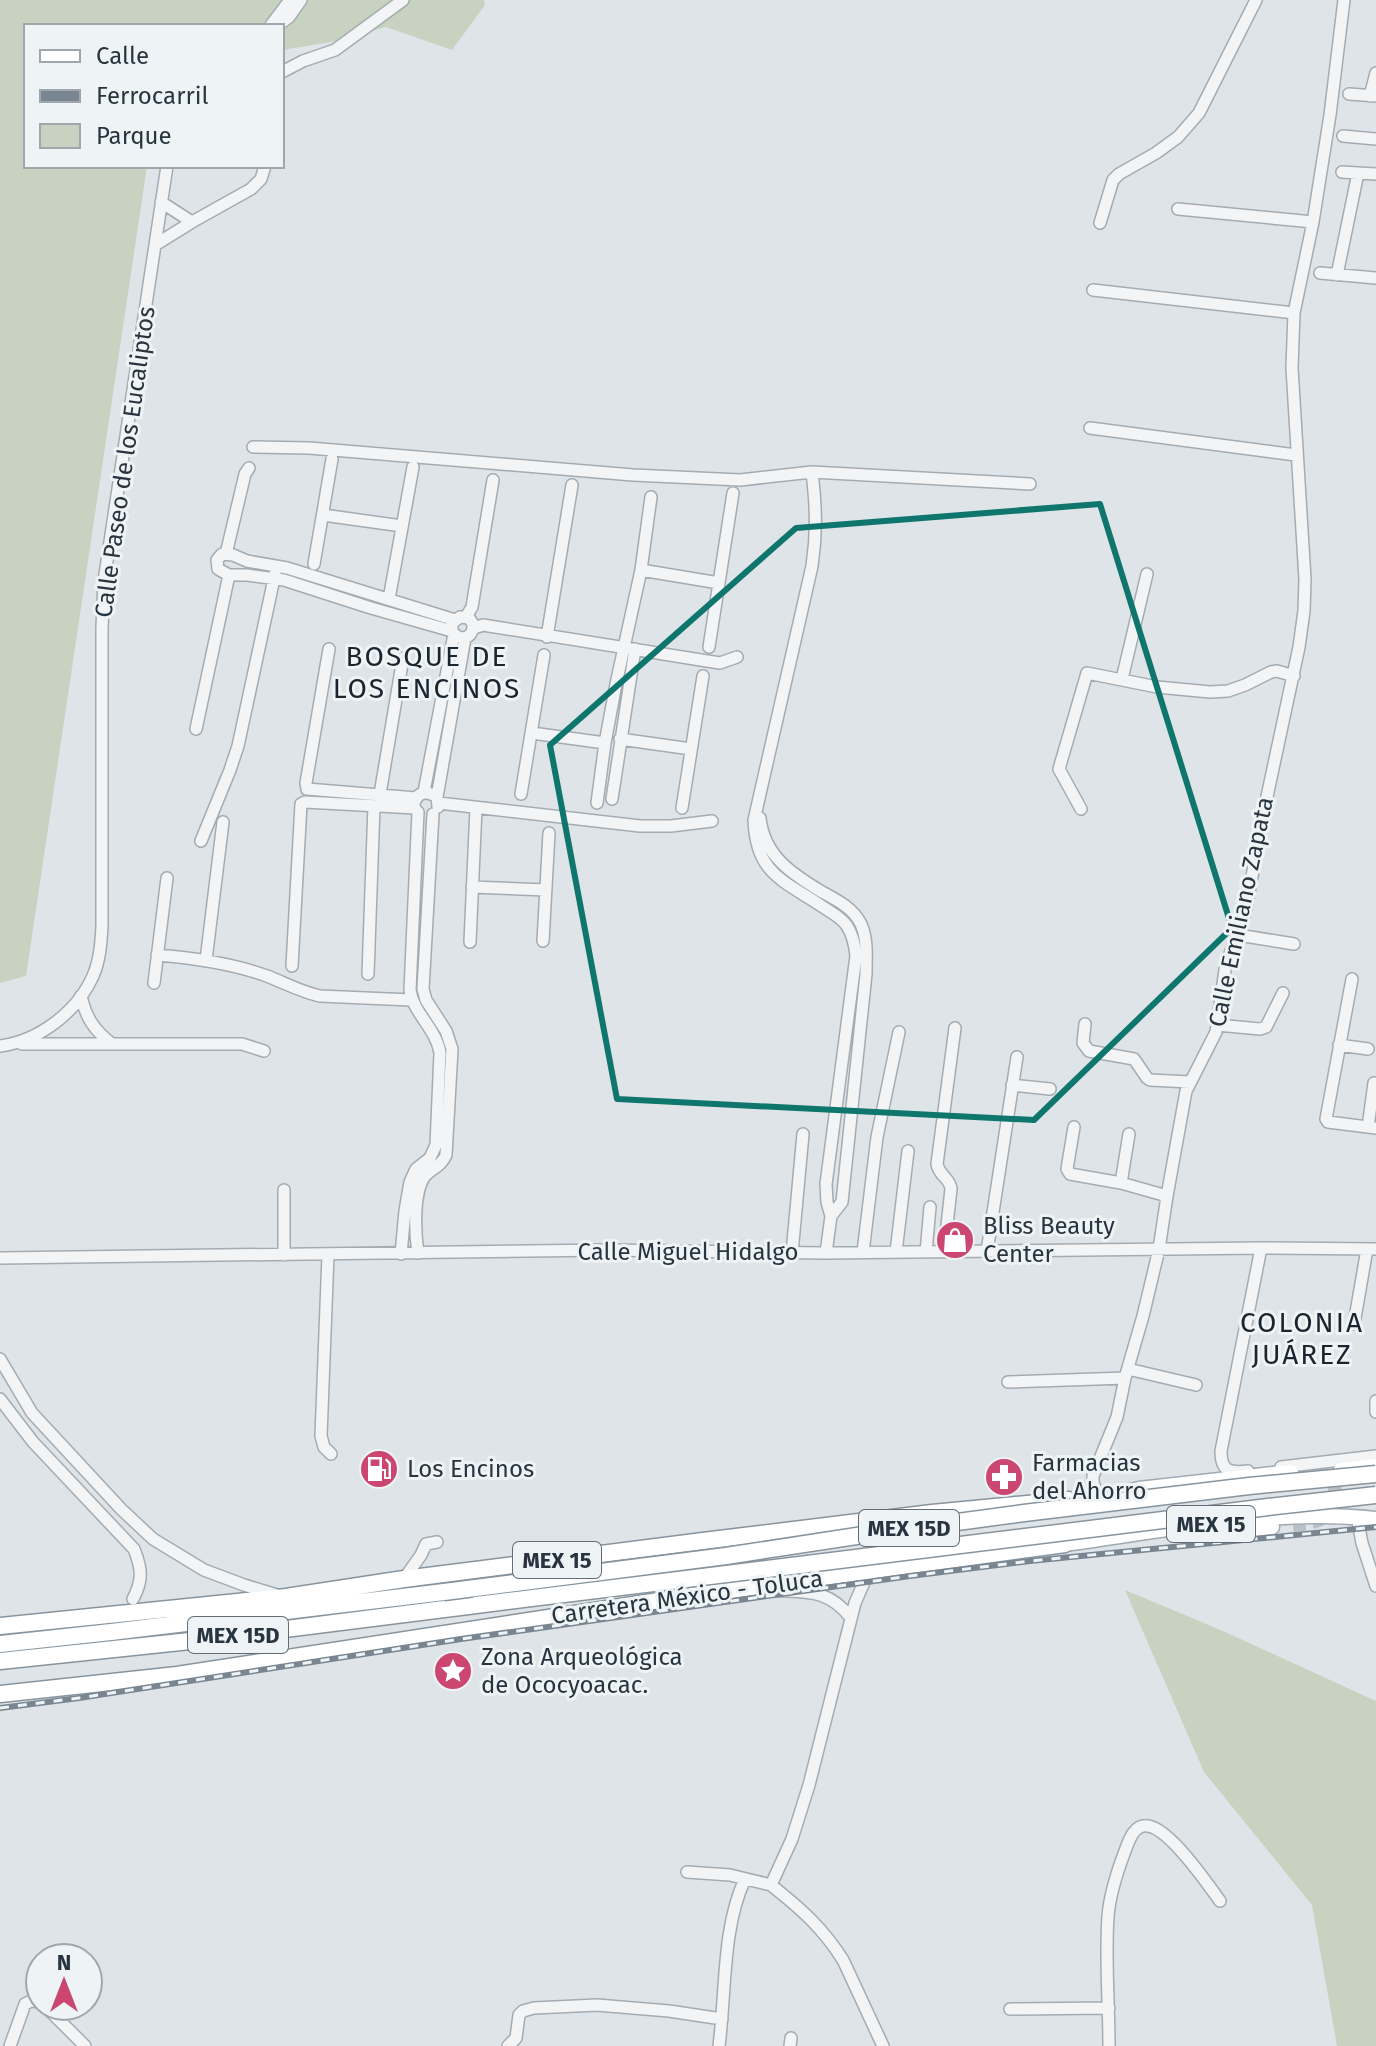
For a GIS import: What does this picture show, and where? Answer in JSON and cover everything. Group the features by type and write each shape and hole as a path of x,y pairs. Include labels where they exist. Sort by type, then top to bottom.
{"highway":[{"name":"MEX 15D","path":"0,1644 726,1556 1024,1513 1376,1474"},
{"name":"MEX 15D","path":"0,1661 190,1641 1376,1495"},
{"name":"MEX 15","path":"0,1626 286,1597 404,1579 932,1513 1107,1496"},
{"name":"Carretera México - Toluca","path":"0,1696 208,1670 744,1588 1065,1544"},
{"path":"109,1616 133,1599"},
{"path":"0,1671 98,1660 190,1641"}],"main road":[{"name":"MEX 15","path":"1107,1496 1376,1466"},
{"path":"1107,1496 1139,1489 1291,1472"},
{"name":"Carretera México - Toluca","path":"1065,1544 1248,1520 1376,1519"},
{"path":"1065,1544 1137,1542 1293,1525"}],"street":[{"path":"272,24 290,0"},
{"path":"280,24 301,0"},
{"path":"284,71 335,50 403,0"},
{"path":"1100,223 1113,180 1178,137 1199,113 1256,0"},
{"name":"Calle Emiliano Zapata","path":"1107,1496 1093,1483 1093,1476 1117,1417 1143,1316 1159,1249 1183,1106 1190,1082 1210,1046 1217,1025 1226,963 1246,909 1294,676 1304,611 1305,579 1292,368 1294,313 1313,222 1344,0"},
{"path":"1349,94 1373,96 1376,73"},
{"path":"1343,136 1376,139"},
{"name":"Calle Paseo de los Eucaliptos","path":"0,1046 18,1044 69,1011 93,977 100,954 104,581 167,168"},
{"path":"155,245 251,189 261,179 264,168"},
{"path":"1342,172 1376,174"},
{"path":"1337,275 1358,173"},
{"path":"161,202 192,222"},
{"path":"1178,209 1313,222"},
{"path":"1320,273 1376,278"},
{"path":"1093,290 1294,313"},
{"path":"1090,428 1296,455"},
{"path":"253,447 309,448 633,475 740,480 812,472 1030,484"},
{"path":"314,564 332,459"},
{"path":"389,599 413,467"},
{"path":"226,554 249,468"},
{"path":"812,472 817,515 814,552 754,820 755,840 765,864 775,875 840,918"},
{"path":"401,1254 412,1198 425,1176 444,1160 452,1049 449,1036 411,1000 418,802 458,628 472,607 493,480"},
{"path":"547,637 572,485"},
{"path":"709,647 733,493"},
{"path":"612,799 629,648 651,497"},
{"path":"323,515 402,526"},
{"path":"458,628 371,608 284,580 275,572 229,575 218,569 216,564 219,556 226,554 275,572 389,599 458,628 469,636 474,628 483,625 720,663 737,657"},
{"path":"641,570 719,583"},
{"path":"201,841 238,746 275,572"},
{"path":"1122,679 1147,574"},
{"path":"196,729 229,575"},
{"path":"371,608 375,596"},
{"path":"329,649 307,789 380,794 418,802 427,816 437,810 458,628"},
{"path":"597,803 605,743 629,648"},
{"path":"521,794 544,655"},
{"path":"380,794 403,658"},
{"path":"1081,809 1059,769 1085,675 1090,672 1157,687 1210,692 1228,691 1271,672 1294,676"},
{"path":"682,808 703,676"},
{"path":"532,733 605,743"},
{"path":"620,739 691,749"},
{"path":"292,966 302,802 374,806 418,802 431,793 438,800 476,808 640,826 712,821"},
{"path":"758,801 765,841 774,856 796,875 842,903 854,914 861,924 866,943 842,1202 831,1216"},
{"path":"368,974 374,806"},
{"path":"470,942 476,808"},
{"path":"433,814 423,989 434,1022"},
{"path":"206,960 223,822"},
{"path":"543,941 549,833"},
{"path":"154,983 167,878"},
{"path":"472,887 546,890"},
{"path":"823,892 849,928 856,956 826,1184 831,1216 826,1253"},
{"path":"1238,935 1294,944"},
{"path":"157,955 206,960 268,976 320,996 411,1000"},
{"path":"1352,979 1326,1119 1328,1122 1372,1128 1374,1083"},
{"path":"1217,1025 1266,1027 1283,993"},
{"path":"81,996 91,1025 114,1045"},
{"path":"1085,1024 1083,1043 1089,1051 1134,1059 1150,1080 1190,1082"},
{"path":"944,1252 951,1189 950,1182 940,1173 937,1164 955,1028"},
{"path":"863,1252 877,1137 899,1032"},
{"path":"18,1044 242,1044 264,1051"},
{"path":"1339,1045 1368,1049"},
{"path":"987,1251 1017,1057"},
{"path":"1012,1085 1050,1089"},
{"path":"1074,1127 1067,1171 1070,1174 1121,1183 1167,1196"},
{"path":"792,1253 803,1134"},
{"path":"1121,1183 1129,1134"},
{"path":"896,1252 908,1151"},
{"path":"284,1190 284,1255"},
{"path":"412,1198 418,1253"},
{"path":"926,1252 930,1207"},
{"path":"403,1233 416,1234"},
{"path":"1261,1248 1221,1451 1223,1466 1240,1472 1376,1456"},
{"path":"1354,1324 1372,1249"},
{"name":"Calle Miguel Hidalgo","path":"0,1258 606,1250 826,1253 1372,1249"},
{"path":"328,1255 321,1436 324,1447 331,1454"},
{"path":"0,1359 32,1413 153,1539 204,1570 286,1597"},
{"path":"1008,1382 1127,1373 1196,1385"},
{"path":"0,1399 33,1442 134,1549 139,1562 140,1586 133,1599"},
{"path":"1376,1401 1376,1412"},
{"path":"1357,1517 1376,1586"},
{"path":"404,1579 432,1543"},
{"path":"1362,1543 1376,1543"},
{"path":"771,1885 792,1839 809,1785 859,1591 874,1569"},
{"path":"744,1588 820,1594 837,1601 851,1618"},
{"path":"1109,2046 1108,1934 1111,1896 1128,1842 1137,1828 1152,1827 1168,1839 1197,1869 1220,1901"},
{"path":"687,1872 730,1875 771,1885 810,1917 843,1960 883,2046"},
{"path":"719,2046 731,1929 745,1879"},
{"path":"508,2046 516,2038 520,2013 534,2008 597,2005 722,2019"},
{"path":"10,2046 24,2007"},
{"path":"1010,2009 1109,2008"},
{"path":"61,2022 85,2046"}],"highlighted area":[{"path":"1100,504 1232,928 1034,1120 617,1099 550,745 796,528"}],"green space":[{"path":"0,0 484,0 485,5 452,50 386,27 331,42 284,50 284,24 24,24 24,168 147,168 26,976 0,983"},
{"path":"1125,1590 1376,1701 1376,2046 1337,2046 1312,1905 1204,1772"}],"tunnel":[{"path":"1291,1472 1317,1471 1330,1479 1336,1491 1334,1505 1324,1517 1293,1525"}],"railway":[{"path":"0,1708 910,1576 1376,1527"}],"place":[{"name":"Bliss Beauty Center","path":"955,1240"},
{"name":"Los Encinos","path":"379,1469"},
{"name":"Farmacias del Ahorro","path":"1004,1477"},
{"name":"Zona Arqueológica de Ococyoacac.","path":"453,1671"}],"district":[{"name":"BOSQUE DE LOS ENCINOS","path":"427,672"},
{"name":"COLONIA JUÁREZ","path":"1302,1338"}]}
